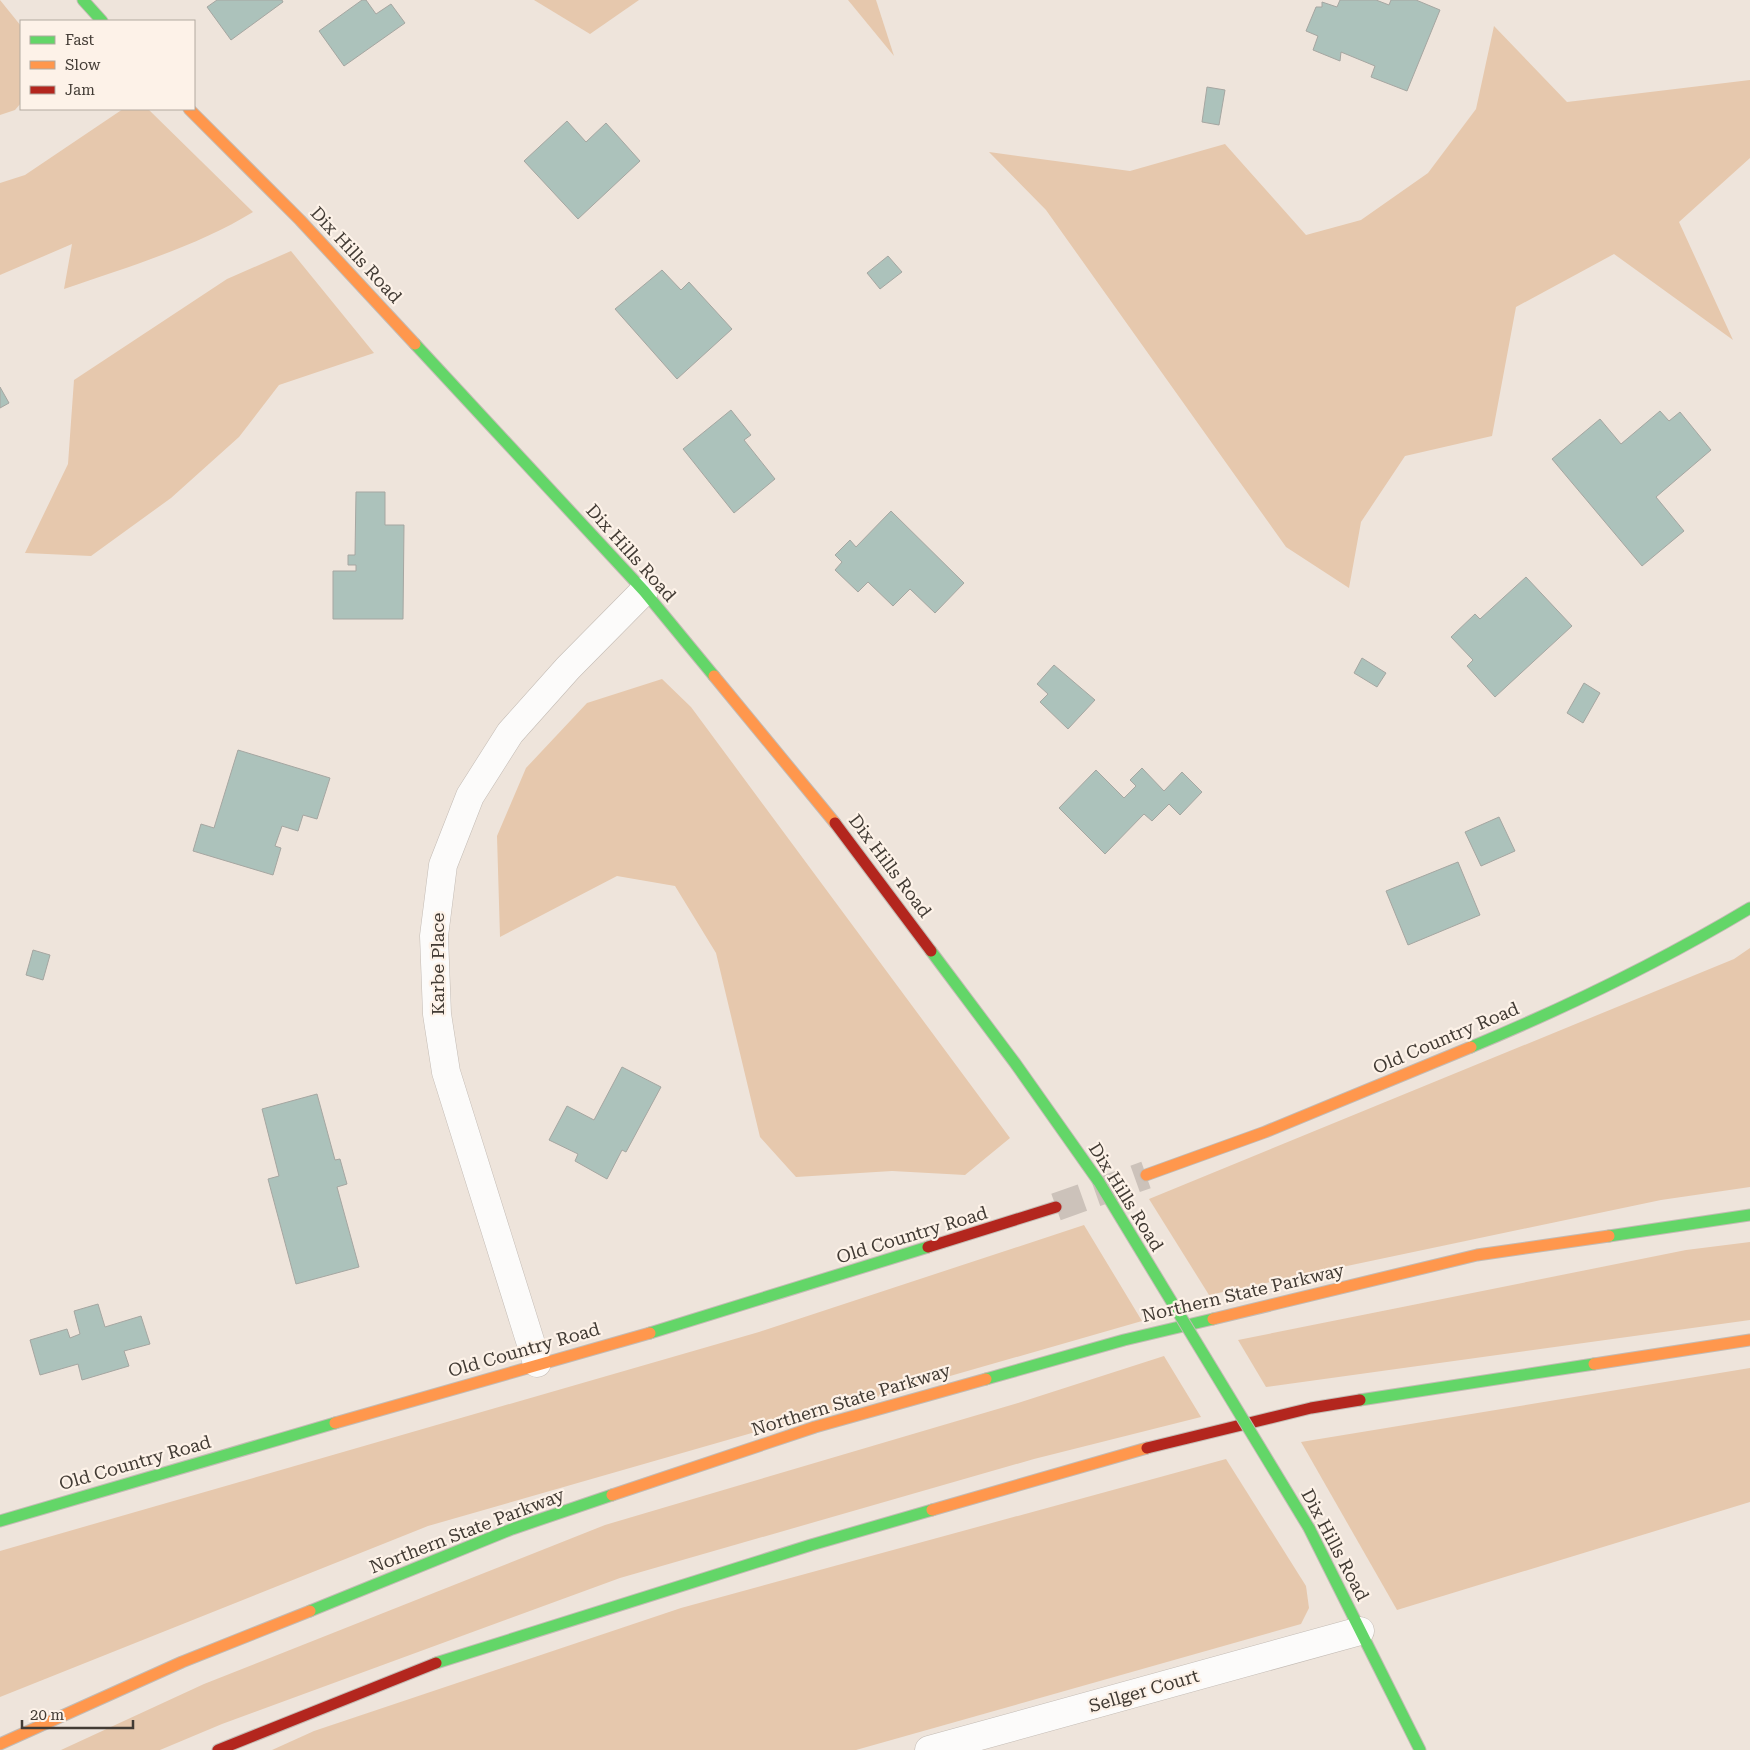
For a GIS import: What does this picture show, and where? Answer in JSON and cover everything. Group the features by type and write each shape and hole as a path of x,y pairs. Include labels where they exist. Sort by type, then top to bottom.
{"main road":[{"path":"83,0 101,20"},
{"name":"Dix Hills Road","path":"190,110 300,220 644,591 837,824 1015,1063 1099,1182 1309,1528 1420,1750"},
{"name":"Old Country Road","path":"1146,1175 1201,1158 1485,1042 1615,982 1750,908"},
{"name":"Old Country Road","path":"0,1521 537,1363 693,1321 1056,1207"},
{"name":"Northern State Parkway","path":"0,1744 182,1662 512,1529 815,1427 1124,1340 1477,1255 1750,1215"},
{"path":"218,1750 451,1657 811,1545 1174,1440 1311,1408 1750,1340"}],"street":[{"name":"Karbe Place","path":"537,1363 446,1072 437,1014 434,936 443,865 470,796 510,733 568,668 644,591"},
{"name":"Sellger Court","path":"928,1750 1360,1631"}],"shaded area":[{"path":"0,0 20,25 20,104 15,110 0,115"},
{"path":"534,0 639,0 590,34"},
{"path":"848,0 876,0 894,56"},
{"path":"1494,26 1567,102 1750,80 1750,158 1679,222 1733,340 1614,254 1516,307 1492,436 1405,456 1361,522 1349,588 1286,547 1046,210 989,152 1130,171 1225,144 1306,235 1361,220 1428,173 1476,109"},
{"path":"122,110 149,110 253,212 185,246 64,289 72,244 0,275 0,183 25,175"},
{"path":"291,251 374,353 279,385 239,437 171,498 91,556 25,553 68,464 74,380 227,279"},
{"path":"662,679 691,707 1010,1138 965,1175 892,1171 796,1177 760,1137 716,953 675,886 617,876 500,937 497,836 526,768 587,703"},
{"path":"1750,948 1750,1187 1661,1200 1209,1295 1149,1199 1734,959"},
{"path":"1084,1225 1142,1321 428,1526 0,1697 0,1551 759,1332"},
{"path":"1750,1242 1750,1320 1266,1387 1238,1340 1686,1250"},
{"path":"1164,1356 1201,1417 1034,1459 620,1578 222,1724 160,1750 61,1750 204,1684 605,1525 1018,1403"},
{"path":"1750,1368 1750,1502 1397,1610 1301,1442"},
{"path":"1226,1459 1306,1586 1309,1608 1301,1624 856,1750 272,1750 314,1731 681,1608"}],"building":[{"path":"217,0 282,0 283,2 231,40 207,7"},
{"path":"362,0 366,0 376,14 391,4 405,23 344,66 319,31"},
{"path":"1340,0 1376,0 1389,5 1391,0 1416,0 1440,10 1407,91 1371,77 1375,66 1341,52 1340,61 1313,50 1318,36 1306,31 1316,7 1322,7 1322,2 1337,7"},
{"path":"1207,87 1225,90 1219,125 1202,122"},
{"path":"567,121 586,142 606,123 640,161 578,219 524,161"},
{"path":"888,256 902,272 880,289 867,273"},
{"path":"662,270 681,290 689,282 732,329 677,379 615,309"},
{"path":"0,387 9,403 0,408"},
{"path":"731,410 751,435 744,440 775,479 734,513 683,449"},
{"path":"1660,411 1669,421 1680,412 1711,450 1656,497 1684,531 1642,566 1552,459 1600,419 1621,444"},
{"path":"356,492 385,492 385,525 404,525 403,619 333,619 333,571 356,571 356,565 348,565 348,555 355,555"},
{"path":"891,511 964,583 935,613 910,589 893,606 868,582 858,592 835,570 842,562 835,555 850,540 856,547"},
{"path":"1526,577 1572,626 1495,697 1467,666 1473,660 1451,637 1475,614 1480,619"},
{"path":"1362,658 1386,673 1377,687 1354,673"},
{"path":"1054,665 1095,700 1068,729 1040,702 1048,694 1037,684"},
{"path":"1584,683 1600,693 1583,723 1567,713"},
{"path":"238,750 330,778 317,819 303,815 298,831 282,826 275,846 281,848 273,875 193,851 201,824 214,828"},
{"path":"1142,768 1164,791 1182,772 1202,792 1180,815 1169,804 1152,821 1144,814 1105,854 1059,808 1096,770 1124,798 1136,786 1130,780"},
{"path":"1499,817 1515,851 1481,866 1465,832"},
{"path":"1458,862 1480,915 1408,945 1386,891"},
{"path":"33,950 50,955 43,980 26,975"},
{"path":"622,1067 661,1087 626,1152 622,1150 607,1179 575,1161 578,1154 549,1140 567,1106 594,1120"},
{"path":"317,1094 335,1160 340,1159 347,1184 337,1187 359,1267 296,1284 268,1179 279,1176 262,1109"},
{"path":"98,1304 105,1327 141,1316 150,1344 124,1351 129,1366 82,1380 78,1364 40,1375 30,1340 67,1329 70,1338 80,1334 74,1311"}],"tunnel":[{"path":"1056,1207 1146,1175"}],"traffic: fast":[{"path":"83,0 101,20"},
{"path":"415,344 644,591 714,676"},
{"path":"1471,1047 1613,983 1682,947 1750,908"},
{"path":"931,951 1015,1063 1099,1182"},
{"path":"1099,1182 1309,1528"},
{"path":"1609,1236 1750,1215"},
{"path":"650,1333 928,1247"},
{"path":"986,1379 1124,1340 1213,1319"},
{"path":"1360,1400 1594,1364"},
{"path":"0,1521 335,1423"},
{"path":"310,1611 512,1529 612,1495"},
{"path":"436,1663 811,1545 932,1510"},
{"path":"1309,1528 1420,1750"}],"traffic: slow":[{"path":"190,110 300,220 415,344"},
{"path":"714,676 835,823"},
{"path":"1146,1175 1265,1132 1471,1047"},
{"path":"1213,1319 1477,1255 1609,1236"},
{"path":"335,1423 650,1333"},
{"path":"1594,1364 1750,1340"},
{"path":"612,1495 815,1427 986,1379"},
{"path":"932,1510 1147,1448"},
{"path":"0,1744 182,1662 310,1611"}],"traffic: jam":[{"path":"835,823 931,951"},
{"path":"928,1247 1056,1207"},
{"path":"1147,1448 1311,1408 1360,1400"},
{"path":"218,1750 436,1663"}]}
